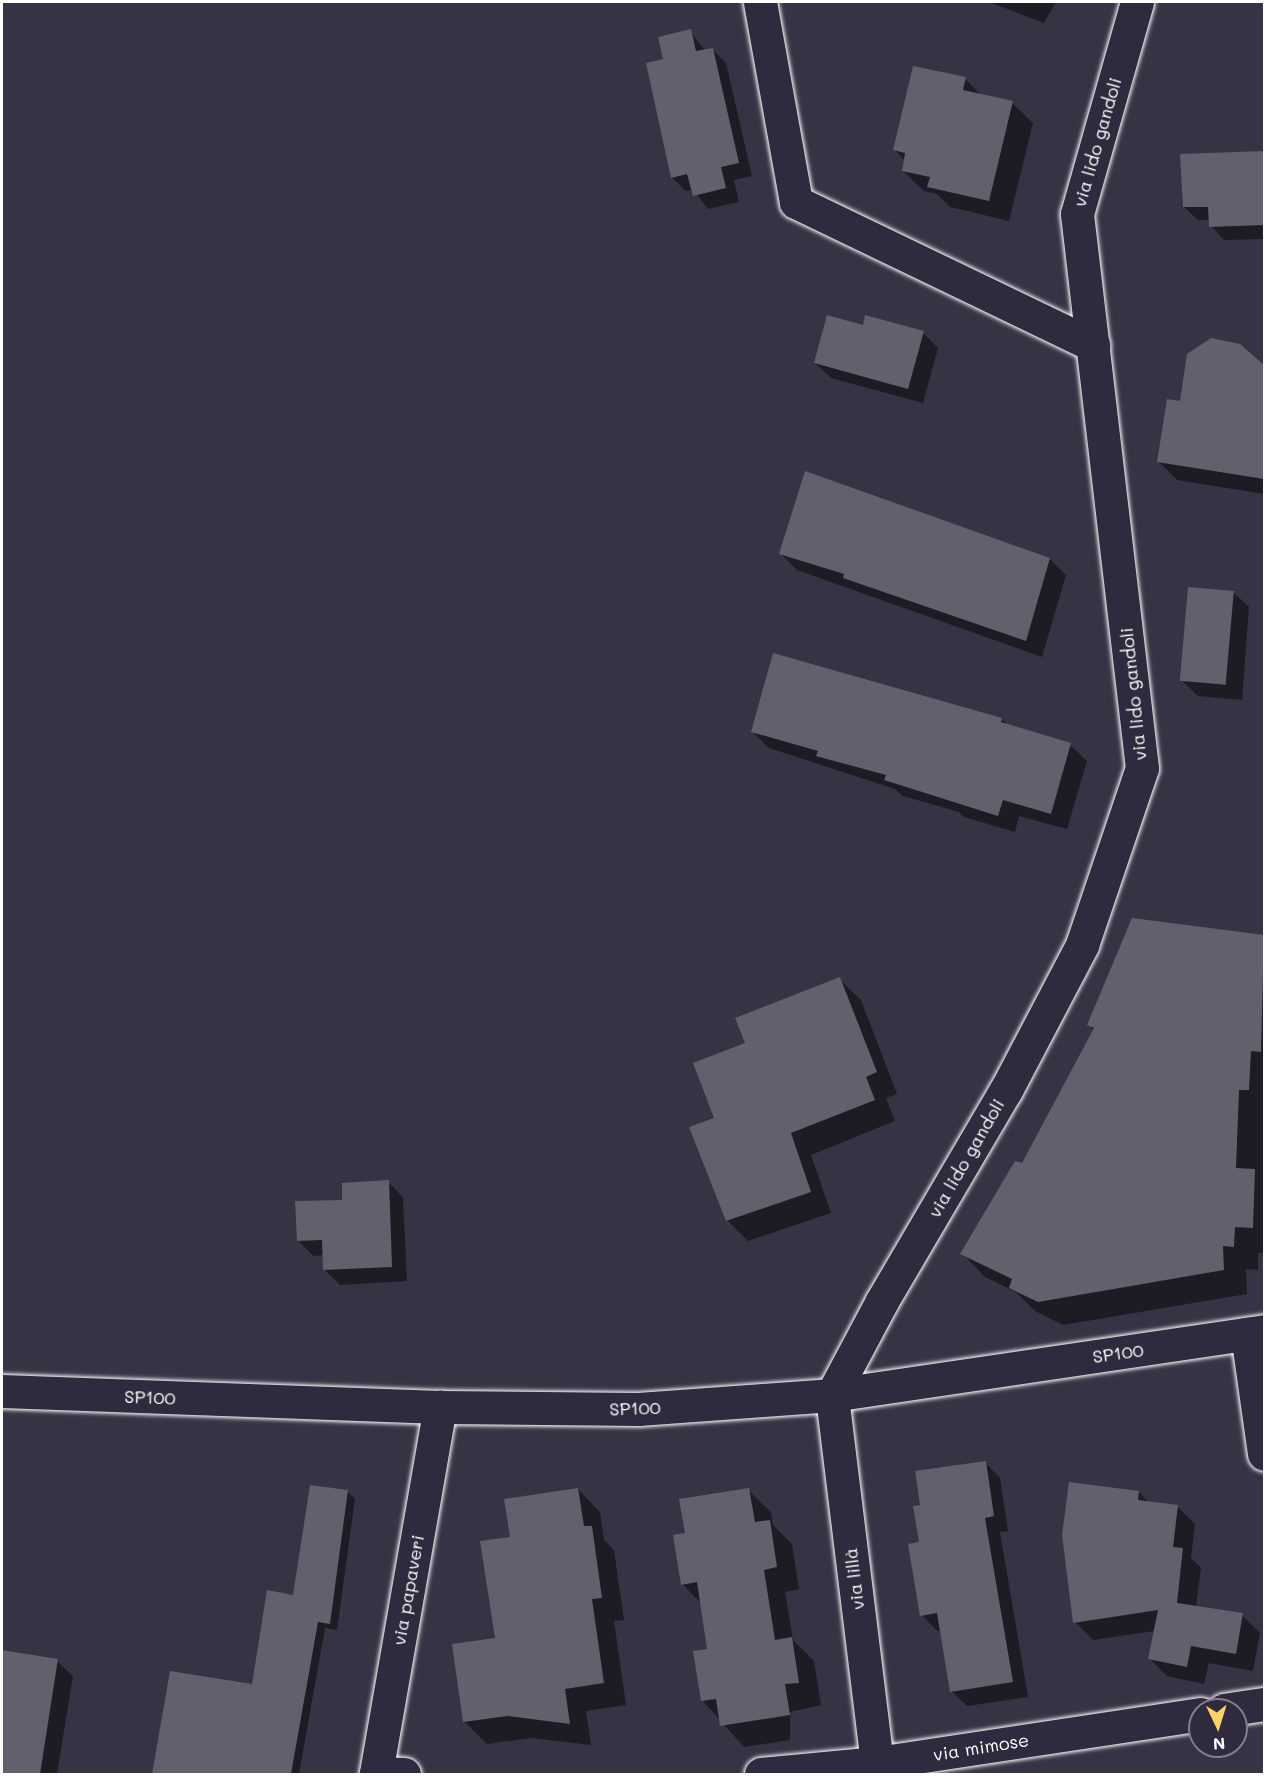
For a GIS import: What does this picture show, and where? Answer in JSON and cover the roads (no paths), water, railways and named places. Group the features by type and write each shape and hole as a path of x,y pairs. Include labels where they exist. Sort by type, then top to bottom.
{"street":[{"path":"760,2 796,202 1093,345"},
{"name":"via lido gandoli","path":"832,1395 882,1301 1006,1090 1082,945 1142,768 1077,214 1137,2"},
{"path":"1256,1333 1264,1454"},
{"name":"SP100","path":"2,1391 440,1407 638,1409 832,1395 1256,1333"},
{"name":"via lillà","path":"832,1395 877,1763"},
{"name":"via papaveri","path":"390,1774 440,1407"},
{"path":"1248,1706 1264,1704"},
{"name":"via mimose","path":"761,1774 877,1763 912,1766 1188,1716"}]}
